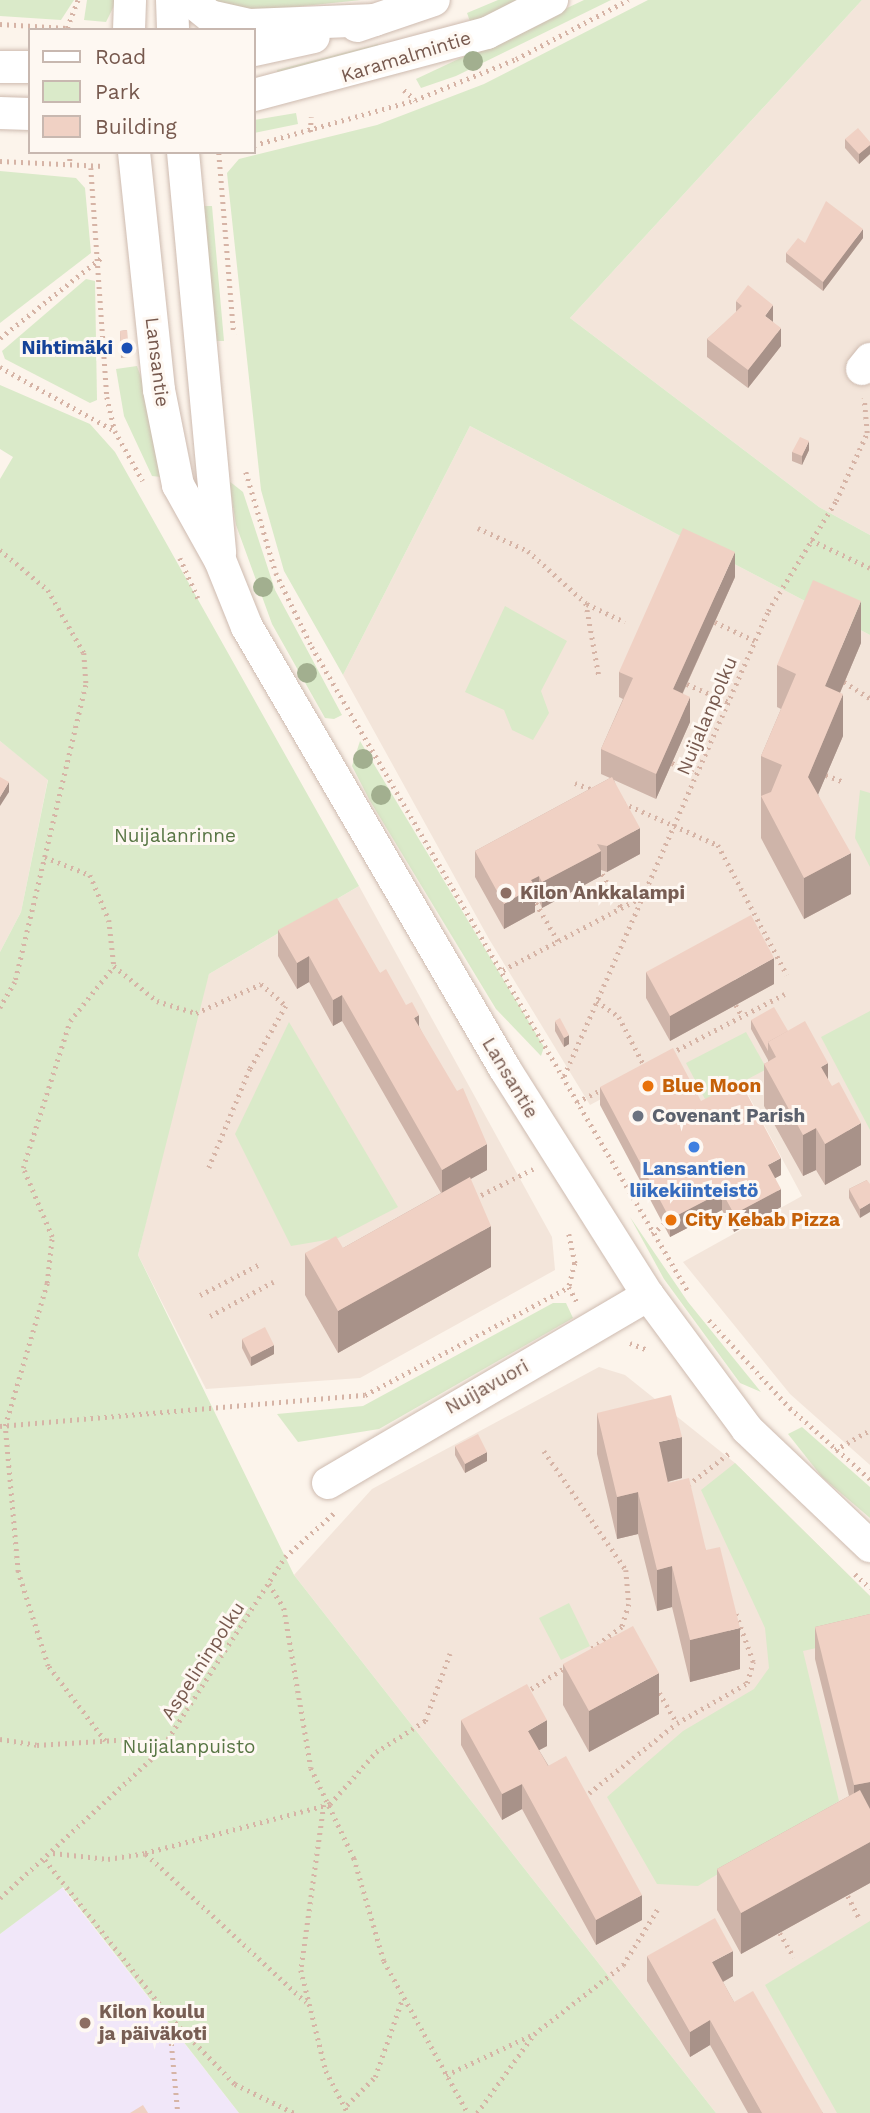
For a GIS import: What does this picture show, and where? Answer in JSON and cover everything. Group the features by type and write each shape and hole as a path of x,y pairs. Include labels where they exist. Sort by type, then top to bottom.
{"street":[{"path":"129,28 130,0"},
{"path":"172,0 173,28"},
{"path":"190,0 210,16 250,25 375,20"},
{"path":"256,50 375,20 434,0"},
{"name":"Karamalmintie","path":"256,94 487,33 552,0"},
{"path":"0,67 28,67"},
{"path":"0,113 28,114"},
{"name":"Lansantie","path":"134,154 159,390 178,485 220,560 294,712 560,1161 648,1296 747,1429 870,1546"},
{"name":"Lansantie","path":"183,154 220,560"},
{"name":"Nuijavuori","path":"328,1482 648,1296"}],"path":[{"path":"67,28 78,0"},
{"path":"256,145 310,132 415,100 516,59 628,0"},
{"path":"0,24 54,28"},
{"path":"404,90 415,100"},
{"path":"310,132 312,117"},
{"path":"70,154 70,164"},
{"path":"219,154 235,346"},
{"path":"91,168 101,258 107,397 115,431 149,491"},
{"path":"0,338 101,258"},
{"name":"Nuijalanpolku","path":"564,1077 755,641 867,433 866,364"},
{"path":"0,367 115,431"},
{"path":"244,456 276,573 312,646 503,970 652,1234 692,1297"},
{"path":"478,528 528,551 586,603 625,622"},
{"path":"811,540 870,568"},
{"path":"0,550 48,590 84,653 86,685 15,982 0,1008"},
{"path":"586,603 599,676"},
{"path":"715,622 755,641"},
{"path":"844,682 870,698"},
{"path":"687,684 728,702"},
{"path":"672,763 697,774"},
{"path":"827,775 844,782"},
{"path":"575,783 600,793"},
{"path":"613,798 718,845 788,975"},
{"path":"45,857 90,876 109,920 114,967 70,1021 23,1168 52,1237 47,1283 3,1426 18,1572 48,1666 105,1741"},
{"path":"599,868 621,908"},
{"path":"503,970 644,896"},
{"path":"536,903 558,942"},
{"path":"114,967 157,1001 196,1013 261,984 286,1006 250,1069 209,1168"},
{"path":"658,1060 785,994"},
{"path":"597,1001 619,1017 645,1067 647,1079"},
{"path":"736,1005 742,1016"},
{"path":"634,1073 651,1064"},
{"path":"577,1102 613,1084"},
{"path":"469,1200 535,1168"},
{"path":"652,1234 664,1224"},
{"path":"200,1295 260,1264"},
{"path":"210,1316 273,1282"},
{"path":"3,1426 365,1395 569,1287"},
{"path":"698,1308 835,1450 870,1479"},
{"path":"835,1450 870,1430"},
{"path":"681,1491 734,1449"},
{"path":"544,1451 626,1570 629,1604 622,1627 582,1655"},
{"name":"Aspelininpolku","path":"0,1898 53,1853 160,1751 285,1556"},
{"path":"269,1584 284,1608 311,1768 402,1999 468,2113"},
{"path":"589,1793 677,1723 747,1683 753,1662 731,1603"},
{"path":"622,1627 629,1639"},
{"path":"348,2113 347,2105 326,2071 306,2002 301,1970 305,1920 327,1805 376,1752 425,1721 450,1653"},
{"path":"531,1689 572,1662"},
{"path":"649,1675 677,1723"},
{"path":"0,1739 37,1745 132,1739 160,1751"},
{"path":"53,1853 108,1859 145,1853 327,1805"},
{"path":"145,1853 306,2002"},
{"path":"45,1860 169,2016 235,2084 293,2113"},
{"path":"848,1896 859,1918"},
{"path":"446,2075 534,2034 623,1965 657,1910"},
{"path":"780,1933 794,1956"},
{"path":"347,2105 375,2077 402,1999"},
{"path":"169,2016 178,2113"},
{"path":"477,2113 534,2034"}],"shaded area":[{"path":"862,0 870,0 870,535 819,507 570,318"},
{"path":"470,426 870,635 870,1465 790,1394 683,1262 802,1196 745,1089 705,1109 677,1058 590,1105 489,939 343,675"},
{"path":"0,741 48,779 21,912 0,952"},
{"path":"359,886 552,1237 555,1270 360,1378 206,1389 138,1255 196,1013 209,974"},
{"path":"599,1367 625,1375 735,1463 870,1596 870,2113 716,2113 294,1575 372,1489"},
{"name":"Kilon koulu ja päiväkoti","path":"62,1887 239,2113 0,2113 0,1934"}],"green space":[{"path":"0,0 74,0 61,20 0,16"},
{"path":"87,0 117,0 106,22 84,20"},
{"path":"213,0 361,0 236,13"},
{"path":"498,0 527,0 471,24 467,13"},
{"path":"584,0 611,0 456,76 421,88 416,79"},
{"path":"648,0 862,0 570,318 819,507 870,535 870,635 470,426 343,675 284,571 261,490 227,173 239,159 377,125 484,84"},
{"path":"378,44 381,55 280,82 277,70"},
{"path":"296,113 298,124 256,133 256,120"},
{"path":"0,171 76,178 85,188 91,253 0,323"},
{"path":"198,206 212,206 224,341 210,341"},
{"path":"86,279 95,281 97,400 90,403 5,359 2,351"},
{"path":"137,366 160,431 170,478 152,476 124,416 116,369"},
{"name":"Nuijalanpuisto","path":"0,385 90,424 115,452 359,886 209,974 138,1255 294,1575 716,2113 239,2113 63,1887 0,1934 0,952 21,912 48,780 0,741 0,479 13,457 0,449"},
{"path":"229,481 243,492 275,590 342,715 334,719 325,718 272,624 236,525"},
{"path":"505,606 567,641 541,691 549,713 533,740 512,730 504,710 465,692"},
{"path":"360,741 544,1047 541,1056 496,1009 370,801 352,766"},
{"path":"860,790 870,793 870,867 855,838"},
{"path":"870,1011 870,1130 821,1037"},
{"path":"289,1022 398,1207 338,1238 291,1246 235,1134"},
{"path":"746,1032 767,1069 706,1101 686,1063"},
{"path":"630,1217 688,1302 761,1392 740,1383 664,1279"},
{"path":"553,1303 566,1303 573,1318 379,1429 298,1442 277,1414 363,1406"},
{"path":"802,1427 870,1487 870,1518 822,1477 788,1434"},
{"path":"735,1463 870,1596 870,1636 803,1651 839,1801 698,1886 657,1884 607,1797 683,1731 754,1689 769,1668 765,1628 701,1490"},
{"path":"569,1603 590,1646 561,1660 539,1618"},
{"path":"870,1921 870,2113 837,2113 765,1985"}],"building":[{"path":"858,128 870,142 859,154 845,139"},
{"path":"826,201 863,229 823,282 786,253 798,238 805,243"},
{"path":"748,285 773,305 765,316 781,328 748,370 707,339 742,306 736,301"},
{"path":"127,330 128,348 121,348 120,331"},
{"path":"800,437 809,441 802,456 792,452"},
{"path":"683,528 735,552 673,689 690,697 656,774 601,749 633,678 619,672"},
{"path":"813,580 861,601 825,686 843,694 808,777 851,853 804,878 761,796 771,792 782,765 761,756 796,674 777,665"},
{"path":"0,777 9,782 0,797"},
{"path":"612,777 640,828 607,846 597,844 601,851 542,882 539,876 531,880 535,886 504,904 475,851"},
{"path":"337,898 380,973 386,969 406,1005 412,1002 419,1015 414,1018 457,1091 463,1088 487,1144 442,1170 342,995 333,1000 309,956 297,963 278,930"},
{"path":"751,915 774,958 670,1016 646,972"},
{"path":"774,1007 788,1031 768,1042 768,1051 751,1020"},
{"path":"560,1018 569,1035 564,1038 555,1021"},
{"path":"805,1021 828,1063 821,1067 832,1086 839,1082 861,1123 825,1144 816,1128 803,1135 764,1064 776,1057 768,1042"},
{"name":"Lansantien liikekiinteistö","path":"673,1048 701,1101 740,1081 781,1158 768,1165 781,1189 734,1214 722,1192 670,1219 600,1087"},
{"path":"470,1177 491,1226 338,1311 305,1253 336,1236 343,1248"},
{"path":"867,1180 870,1184 870,1203 860,1209 849,1189"},
{"path":"265,1327 274,1345 251,1357 242,1339"},
{"path":"671,1395 682,1437 659,1442 668,1483 689,1478 706,1550 720,1547 740,1628 690,1640 672,1566 657,1570 638,1492 617,1497 597,1413"},
{"path":"478,1434 487,1452 465,1464 455,1446"},
{"path":"870,1614 870,1782 854,1785 815,1627"},
{"path":"633,1626 659,1673 589,1711 563,1664"},
{"path":"527,1684 547,1720 528,1731 548,1766 566,1756 642,1895 596,1920 522,1784 502,1794 461,1720"},
{"path":"860,1790 870,1809 870,1842 741,1913 717,1869"},
{"path":"715,1918 733,1951 712,1962 734,2002 753,1991 823,2113 762,2113 710,2020 690,2032 647,1956"},
{"path":"143,2105 148,2113 130,2113"}],"place":[{"name":"Nihtimäki","path":"127,348"},
{"name":"Kilon Ankkalampi","path":"506,893"},
{"name":"Blue Moon","path":"648,1086"},
{"name":"Covenant Parish","path":"638,1116"},
{"name":"Lansantien liikekiinteistö","path":"694,1147"},
{"name":"City Kebab Pizza","path":"671,1220"},
{"name":"Kilon koulu ja päiväkoti","path":"85,2023"}],"park label":[{"name":"Nuijalanrinne","path":"175,836"}]}
